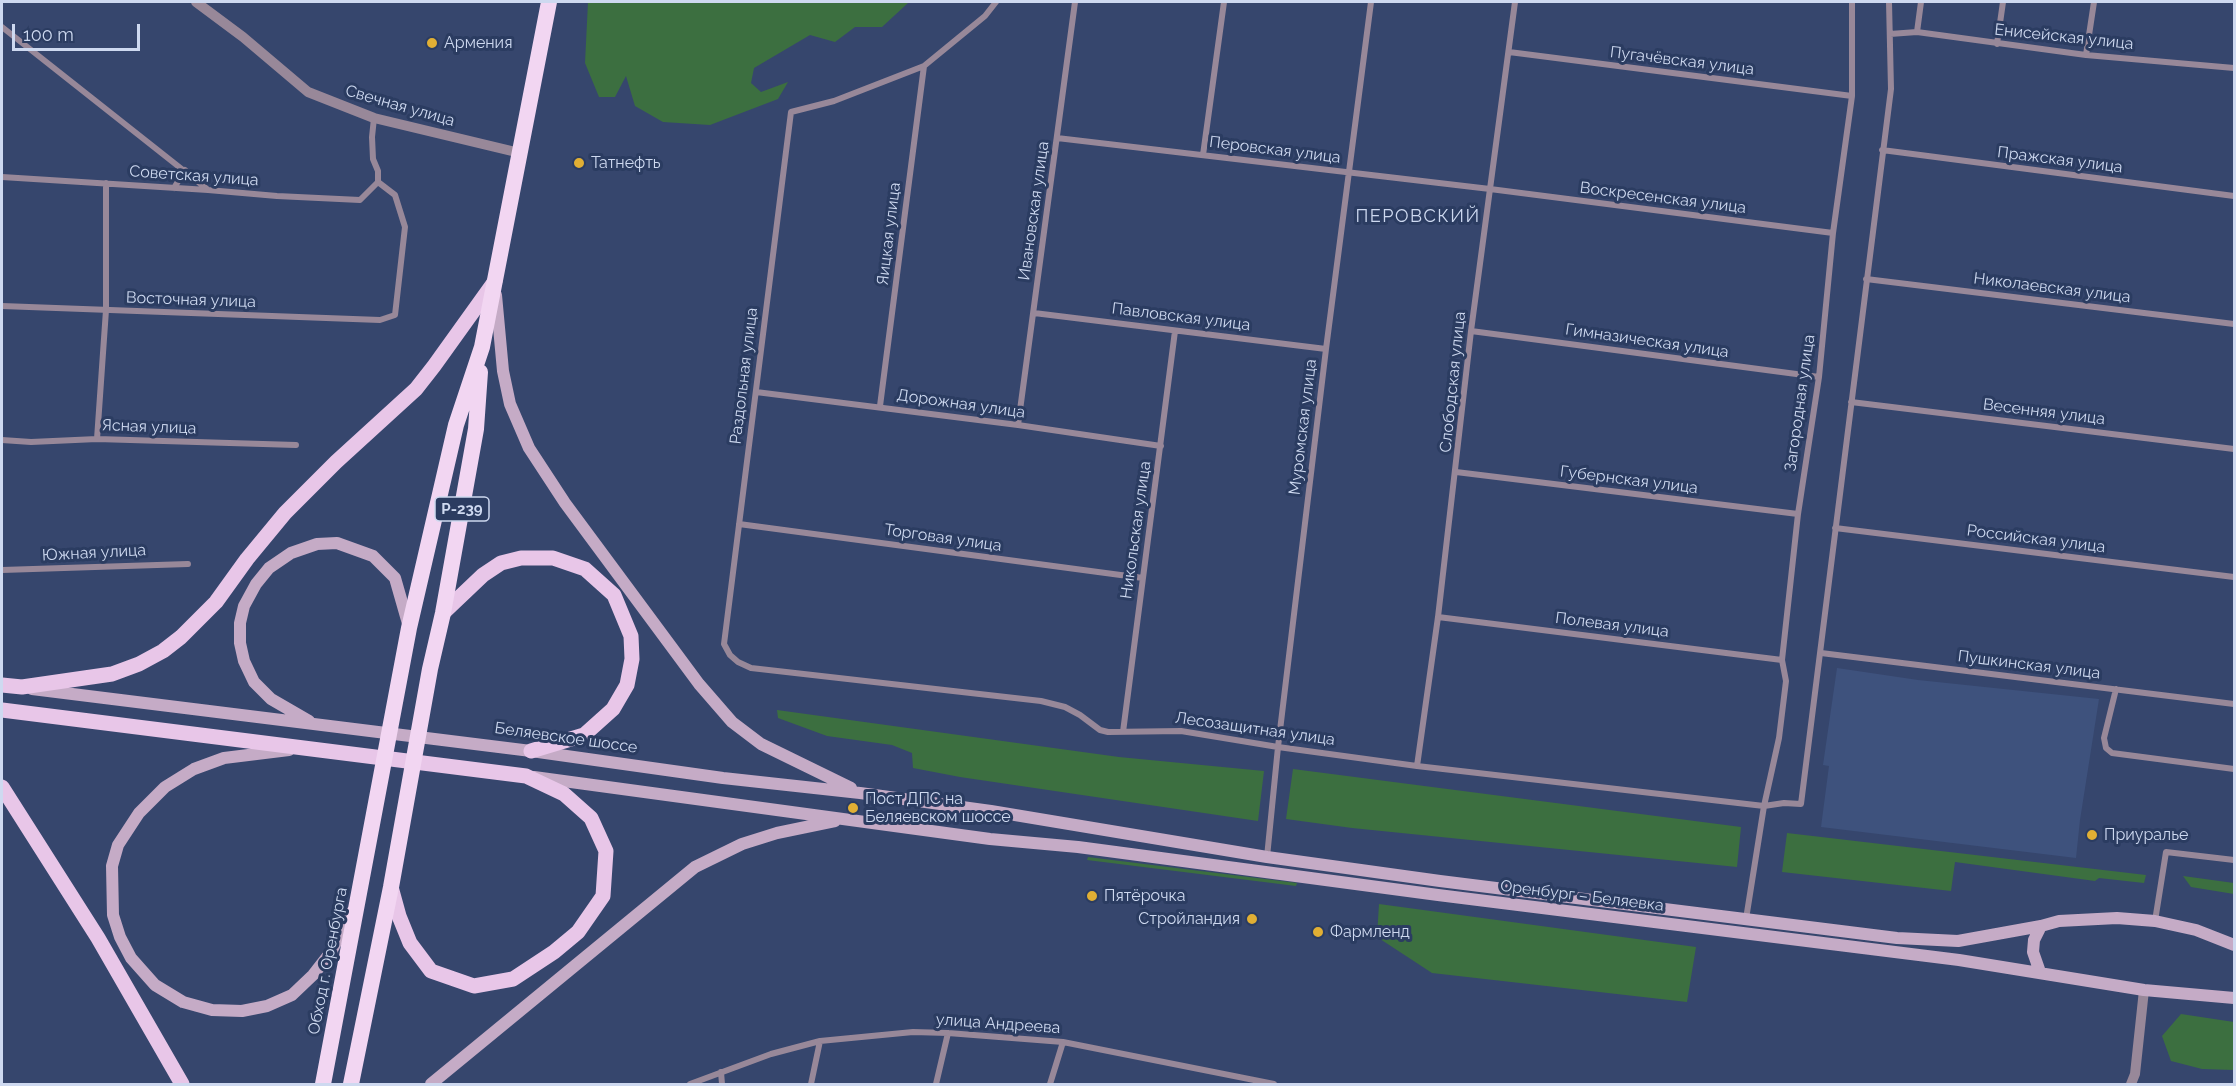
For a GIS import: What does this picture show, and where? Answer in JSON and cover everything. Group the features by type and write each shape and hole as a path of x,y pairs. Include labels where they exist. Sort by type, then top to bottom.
{"highway":[{"name":"Р-239","path":"351,1084 391,887 430,669 443,613 476,429 482,347 549,2"},
{"name":"Р-239","path":"409,628 456,425 482,347"},
{"name":"Обход г. Оренбурга","path":"323,1084 370,845 409,628"}],"main road":[{"path":"22,687 112,674 139,664 182,637 216,602 285,513 336,462 416,389 495,281"},
{"path":"495,281 503,371 510,404 529,448 572,513 699,684 732,722 761,744 860,793"},
{"path":"315,724 271,699 254,682 244,661 240,643 240,623 244,606 256,584 269,568 291,553 317,544 338,543 373,556 395,578 409,628"},
{"path":"443,613 483,575 501,563 521,558 553,558 585,569 614,595 631,636 632,659 627,685 613,709 584,735 531,751"},
{"name":"Беляевское шоссе","path":"2,685 531,751 723,778 860,793 991,811 1124,834"},
{"path":"2,710 847,818"},
{"path":"307,748 224,758 194,769 165,787 139,813 118,845 112,866 113,915 120,937 131,958 155,985 183,1002 212,1010 242,1011 267,1006 292,995 313,975 331,952 358,900"},
{"path":"391,887 410,943 431,971 474,986 513,979 554,952 578,932 603,896 606,851 591,818 564,794 526,776"},
{"path":"2,787 98,938 182,1084"},
{"path":"431,1084 695,867 742,844 777,833 847,818"},
{"name":"Оренбург – Беляевка","path":"847,818 990,839 1120,853 2040,972 2064,978 2144,990 2235,998"},
{"name":"Оренбург – Беляевка","path":"1124,834 1440,881 1897,938 1958,941 2059,921 2117,918 2156,921 2196,930 2235,945"},
{"path":"2040,972 2033,952 2034,940 2041,926"}],"street":[{"name":"Свечная улица","path":"196,2 308,92 374,118 520,153"},
{"path":"924,66 985,16 996,2"},
{"name":"Ивановская улица","path":"1018,425 1075,2"},
{"path":"1203,155 1224,2"},
{"name":"Муромская улица","path":"1267,857 1326,348 1371,2"},
{"name":"Слободская улица","path":"1417,766 1438,617 1471,331 1515,2"},
{"name":"Загородная улица","path":"1746,919 1764,807 1779,738 1786,681 1782,660 1798,514 1819,377 1833,233 1852,96 1852,2"},
{"path":"1821,653 1891,89 1890,2"},
{"path":"1917,32 1921,2"},
{"path":"1996,44 2003,2"},
{"path":"2086,55 2094,2"},
{"path":"2,27 208,190"},
{"name":"Енисейская улица","path":"1890,34 1917,32 2086,55 2235,68"},
{"name":"Пугачёвская улица","path":"1509,52 1852,96"},
{"name":"Раздольная улица","path":"724,644 791,112 834,101 924,66"},
{"name":"Яицкая улица","path":"880,406 924,66"},
{"path":"374,118 373,159 378,171 378,182"},
{"name":"Перовская улица","path":"1058,138 1490,189"},
{"name":"Пражская улица","path":"1882,150 2235,196"},
{"path":"174,188 185,170"},
{"name":"Советская улица","path":"2,177 360,200 378,182"},
{"name":"Восточная улица","path":"2,306 380,320 395,315 405,226 395,195 378,182"},
{"path":"98,439 106,310 106,183"},
{"name":"Воскресенская улица","path":"1490,189 1833,233"},
{"name":"Николаевская улица","path":"1866,279 2235,324"},
{"name":"Павловская улица","path":"1034,313 1326,348"},
{"name":"Никольская улица","path":"1122,732 1175,331"},
{"name":"Гимназическая улица","path":"1471,331 1819,377"},
{"name":"Дорожная улица","path":"756,392 880,406 1161,446"},
{"name":"Весенняя улица","path":"1851,402 2235,449"},
{"name":"Ясная улица","path":"2,440 31,442 98,439 296,446"},
{"name":"Губернская улица","path":"1456,472 1798,514"},
{"name":"Торговая улица","path":"739,524 1143,578"},
{"name":"Российская улица","path":"1835,528 2235,577"},
{"name":"Южная улица","path":"2,570 188,564"},
{"name":"Полевая улица","path":"1438,617 1782,660"},
{"name":"Лесозащитная улица","path":"724,644 730,655 751,668 1041,701 1065,707 1100,730 1181,731 1417,766 1764,807 1784,803 1802,804 1821,653"},
{"name":"Пушкинская улица","path":"1821,653 2235,704"},
{"path":"2116,689 2104,738 2106,748 2112,753 2235,769"},
{"path":"2156,921 2166,852 2235,860"},
{"path":"2135,1081 2144,990"},
{"path":"936,1084 948,1033"},
{"name":"улица Андреева","path":"690,1084 771,1054 820,1041 878,1034 948,1033 1063,1042 1274,1084"},
{"path":"811,1084 820,1041"},
{"path":"1050,1084 1063,1042"},
{"path":"721,1072 722,1084"}],"shaded area":[{"path":"1837,668 1918,680 2099,699 2076,858 1821,827 1829,766 1823,765"}],"green space":[{"path":"588,2 908,3 882,27 855,27 835,42 810,35 754,68 751,83 761,92 788,82 778,99 710,125 663,122 635,106 626,76 615,97 599,97 585,63"},
{"path":"777,710 1119,757 1264,771 1258,821 913,768 912,753 892,745 827,736 778,718"},
{"path":"1293,769 1741,827 1737,867 1352,828 1286,819"},
{"path":"1787,833 2146,875 2144,883 2099,878 2095,881 1955,862 1951,891 1782,872"},
{"path":"1088,857 1297,883 1296,886 1087,860"},
{"path":"2183,876 2234,883 2234,894 2191,887"},
{"path":"1379,904 1696,947 1687,1002 1432,973 1377,937"},
{"path":"2181,1014 2234,1022 2234,1070 2202,1069 2171,1061 2162,1036"}],"place":[{"name":"Армения","path":"432,43"},
{"name":"Татнефть","path":"579,163"},
{"name":"Пост ДПС на Беляевском шоссе","path":"853,808"},
{"name":"Приуралье","path":"2092,835"},
{"name":"Пятёрочка","path":"1092,896"},
{"name":"Стройландия","path":"1252,919"},
{"name":"Фармленд","path":"1318,932"}],"district":[{"name":"ПЕРОВСКИЙ","path":"1418,217"}]}
